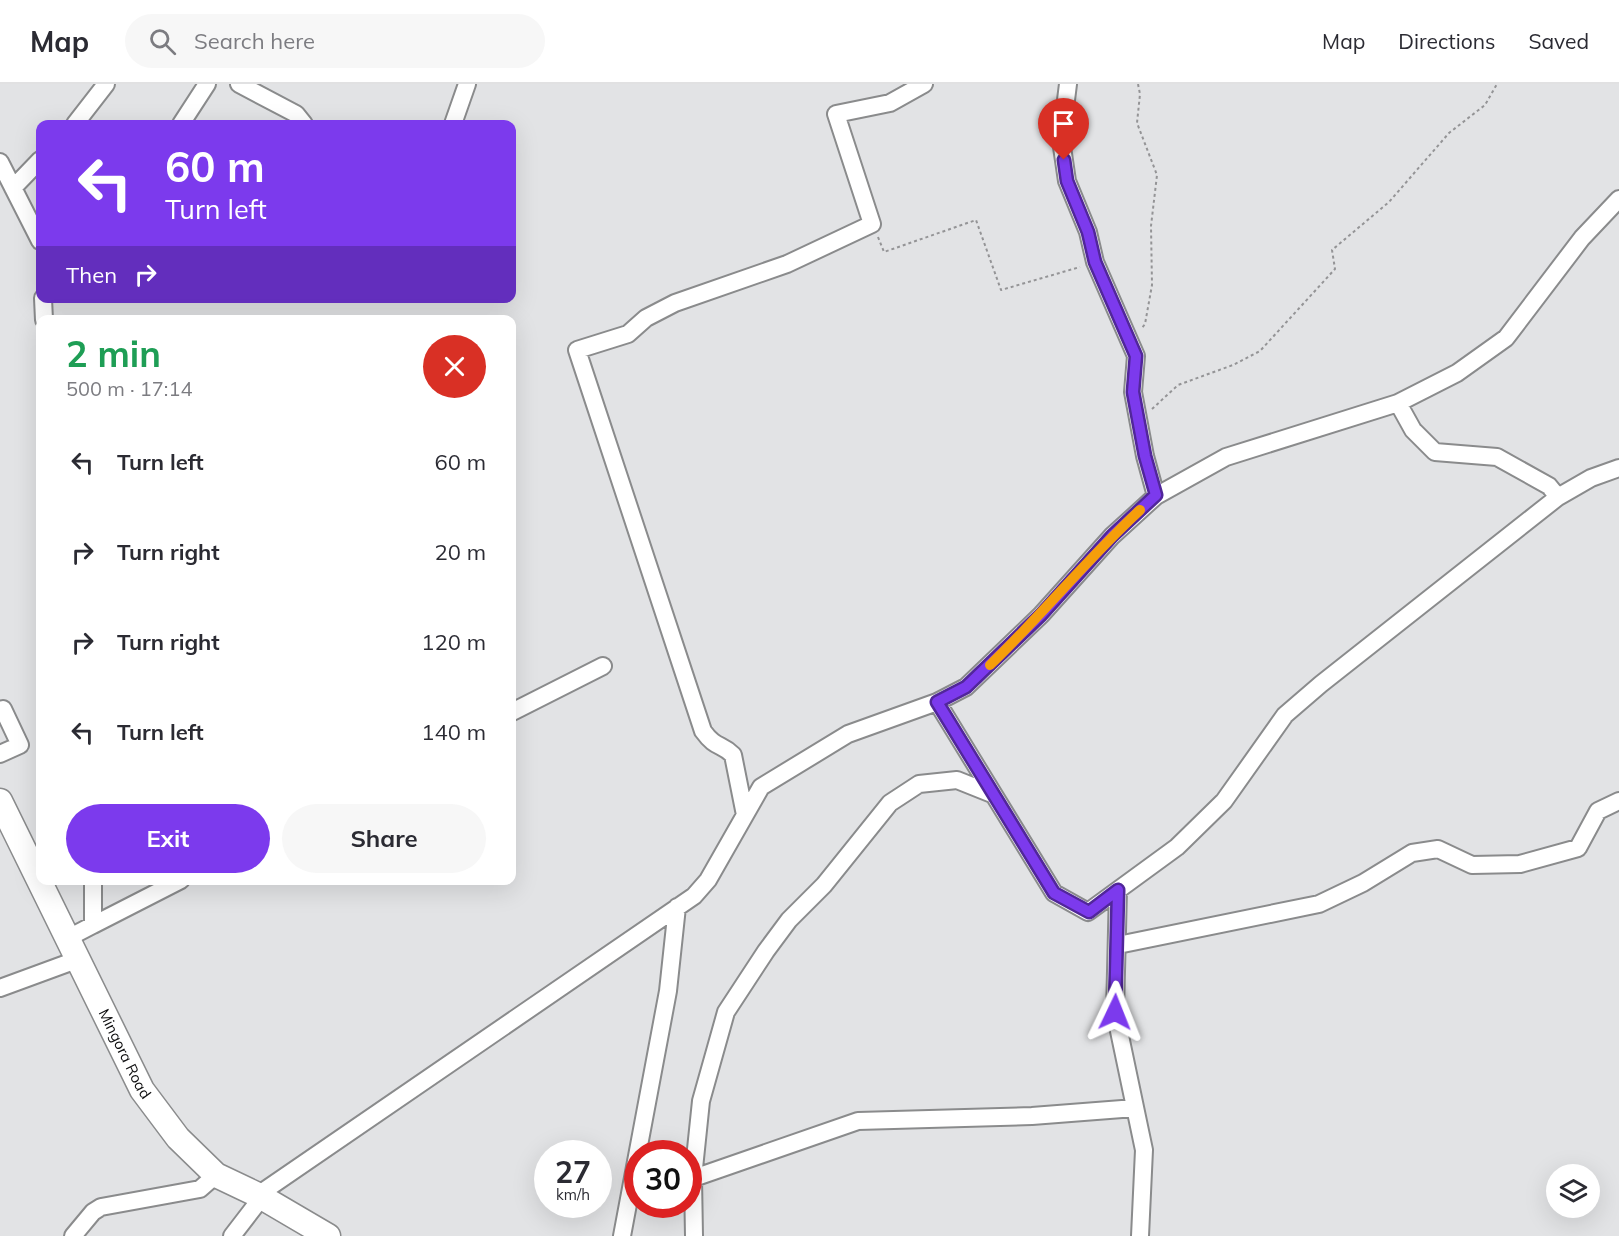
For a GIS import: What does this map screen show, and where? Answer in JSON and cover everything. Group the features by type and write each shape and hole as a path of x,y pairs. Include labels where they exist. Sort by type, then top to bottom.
{"highway":[{"name":"Mingora Road","path":"0,801 36,874"},
{"name":"Mingora Road","path":"42,885 142,1090 177,1138 216,1175 260,1196 328,1236"}],"street":[{"path":"78,120 106,84"},
{"path":"184,120 207,84"},
{"path":"239,84 296,114 301,120"},
{"path":"454,120 467,84"},
{"path":"745,815 733,755 728,750 713,745 703,731 577,350 628,334 646,318 675,303 787,264 872,224 836,114 890,104 924,84"},
{"path":"1068,84 1061,140 1067,181 1088,232 1095,262 1136,356 1133,392 1156,495"},
{"path":"0,162 36,233"},
{"path":"13,188 36,164"},
{"path":"232,1236 260,1196 694,896 708,880 761,787 849,734 937,702 966,687 1041,615 1112,536 1156,495 1226,457 1398,403 1457,373 1506,338 1582,238 1616,201 1613,192 1619,183"},
{"path":"1398,403 1413,430 1435,452 1497,457 1549,486 1558,497"},
{"path":"937,702 1054,893 1089,912 1177,847 1224,801 1285,715 1321,684 1558,497 1591,478 1619,468"},
{"path":"516,710 603,666"},
{"path":"0,710 3,709 20,745 0,754"},
{"path":"696,1140 701,1101 726,1012 789,920 824,885 890,803 919,784 957,780 992,794"},
{"path":"1118,945 1319,903 1363,883 1412,853 1438,849 1472,865 1520,864 1578,848 1598,811 1619,801"},
{"path":"93,885 93,925"},
{"path":"68,938 171,885"},
{"path":"1118,890 1115,1012 1144,1150 1140,1236"},
{"path":"642,1140 668,991 677,907"},
{"path":"0,988 79,959"},
{"path":"702,1175 858,1121 1032,1116 1135,1108"},
{"path":"73,1236 93,1212 101,1208 200,1189 216,1175"},
{"path":"622,1236 626,1218"},
{"path":"693,1218 694,1236"}],"path":[{"path":"1130,342 1145,324 1152,285 1151,226 1157,175 1137,123 1140,94 1138,84"},
{"path":"1139,421 1178,385 1233,365 1260,351 1335,269 1332,250 1389,202 1449,133 1485,105 1497,84"},
{"path":"872,224 884,252 976,220 1001,290 1095,262"}],"slow traffic":[{"path":"990,665 1041,615 1112,536 1140,510"}],"route":[{"path":"1064,160 1067,181 1088,232 1095,262 1136,356 1133,392 1145,456 1156,495 1112,536 1041,615 966,687 937,702 1003,814 1054,893 1089,912 1118,890 1115,1012"}]}
